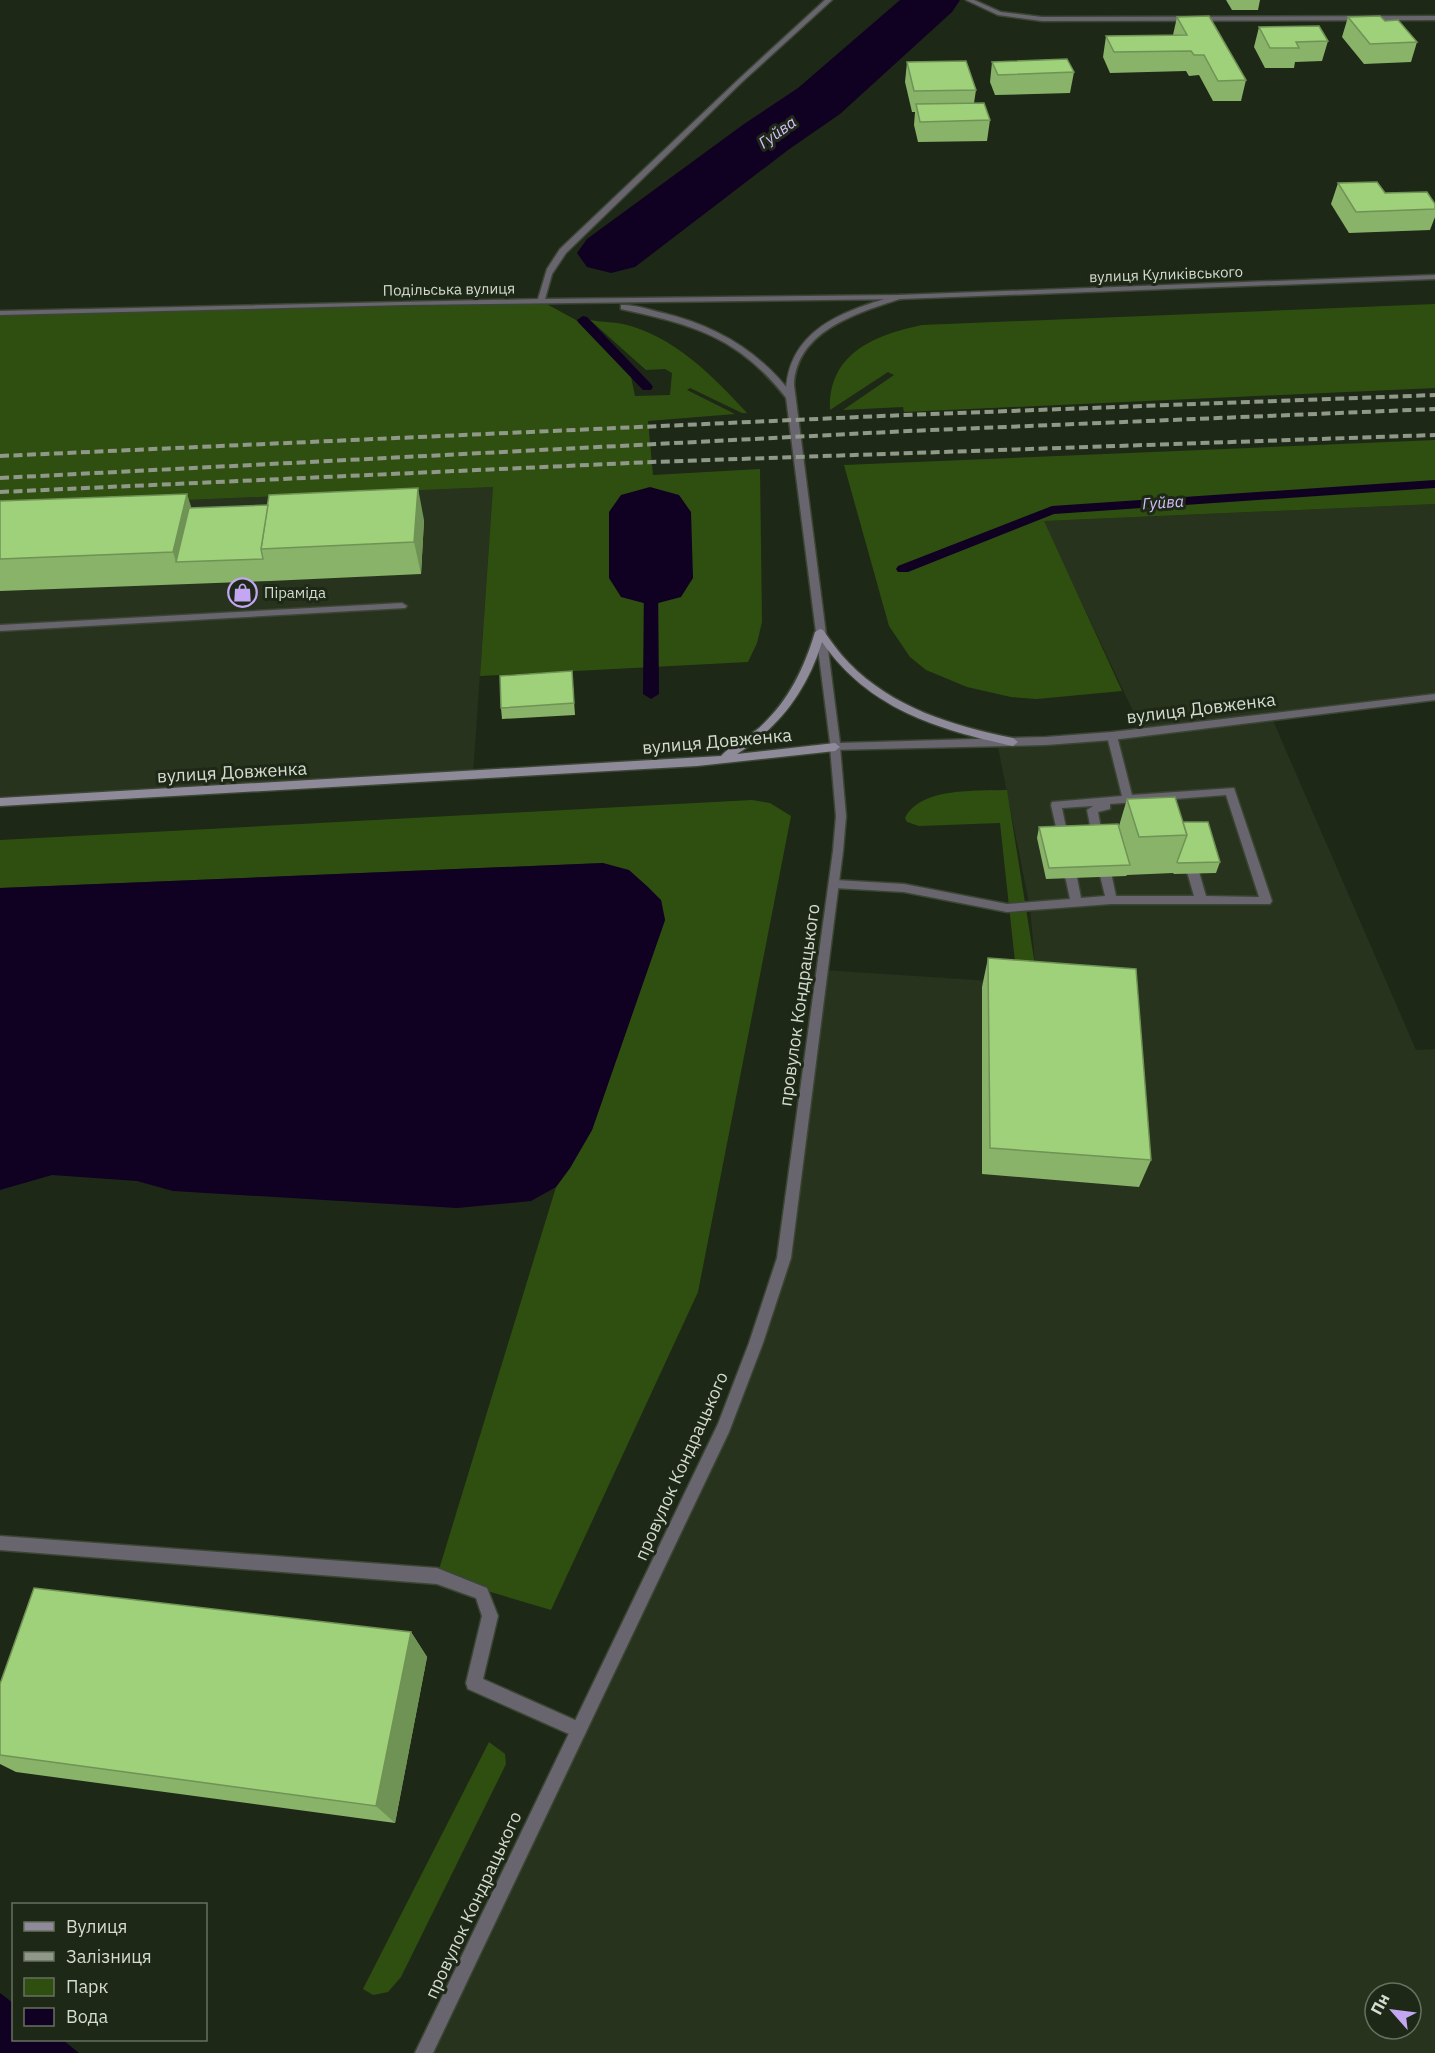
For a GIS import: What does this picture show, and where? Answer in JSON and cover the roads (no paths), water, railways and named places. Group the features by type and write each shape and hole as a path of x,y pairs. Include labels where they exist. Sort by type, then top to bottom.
{"main road":[{"path":"820,632 845,665 871,688 904,708 955,729 1013,742"},
{"path":"722,758 754,740 800,688 812,663 820,632"},
{"name":"вулиця Довженка","path":"0,802 697,762 836,747"}],"street":[{"path":"541,301 545,277 551,264 563,251 741,80 829,0"},
{"path":"969,0 1000,14 1042,20 1435,18"},
{"name":"вулиця Куликівського","path":"899,297 1435,277"},
{"name":"Подільська вулиця","path":"0,313 541,301 739,301 899,297"},
{"name":"провулок Кондрацького","path":"424,2053 724,1427 784,1258 835,884 841,816 836,747 790,396 791,373 796,358 817,334 855,312 899,297"},
{"path":"581,301 668,315 704,327 751,354 780,382 790,396"},
{"path":"0,628 402,606"},
{"name":"вулиця Довженка","path":"836,747 1013,742 1112,736 1435,697"},
{"path":"1112,736 1128,799"},
{"path":"835,884 904,888 1007,908 1111,900 1266,901 1230,791 1056,805 1076,901"},
{"path":"1111,900 1092,810 1128,799 1166,807"},
{"path":"1185,843 1200,900"},
{"path":"0,1543 437,1576 482,1593 490,1616 474,1683 578,1730"}],"water":[{"path":"603,863 629,870 648,887 661,900 665,920 592,1130 556,1187 531,1201 457,1208 173,1191 137,1181 52,1175 0,1190 0,888"},
{"path":"0,1993 12,2002 12,2041 64,2041 79,2053 0,2053"}],"waterway":[{"name":"Гуйва","path":"611,253 766,137 819,101 933,0"},
{"path":"583,320 647,387"},
{"name":"Гуйва","path":"903,569 1052,510 1435,484"},
{"name":"Гуйва","path":"650,512 651,578"},
{"path":"651,578 651,694"}],"railway":[{"path":"0,456 904,415 1435,395"},
{"path":"0,478 908,431 1435,409"},
{"path":"0,492 652,462 1435,435"}],"place":[{"name":"Піраміда","path":"243,592"}]}
